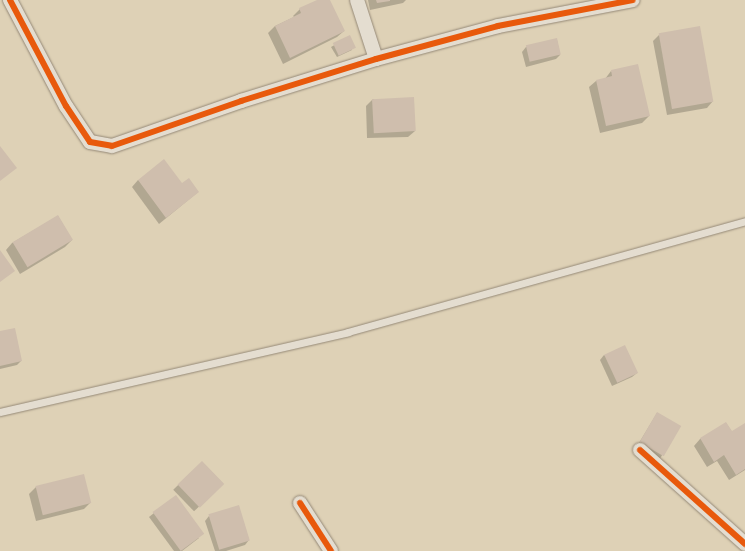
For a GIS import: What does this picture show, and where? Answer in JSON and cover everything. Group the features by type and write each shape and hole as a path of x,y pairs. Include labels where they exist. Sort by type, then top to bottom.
{"street":[{"path":"10,0 66,106 90,142 112,146 242,101 376,59 498,26 633,0"},
{"path":"358,0 376,59"},
{"path":"640,450 745,544"},
{"path":"300,503 331,551"}],"lane":[{"path":"0,412 348,332 745,221"}],"building":[{"path":"317,0 330,0 345,31 290,58 275,26 301,13 299,8"},
{"path":"376,0 390,0 390,1 377,3"},
{"path":"700,26 713,102 672,109 659,33"},
{"path":"350,35 356,48 339,56 333,43"},
{"path":"557,38 561,55 530,62 526,45"},
{"path":"638,64 650,116 606,126 596,80 612,76 611,70"},
{"path":"414,97 416,131 374,133 372,99"},
{"path":"0,146 17,168 0,181"},
{"path":"164,159 182,183 189,178 199,192 166,218 138,180"},
{"path":"58,215 73,240 28,267 13,242"},
{"path":"0,250 15,271 0,282"},
{"path":"15,328 22,361 0,366 0,331"},
{"path":"625,345 638,373 617,383 604,355"},
{"path":"657,412 681,426 664,456 640,442"},
{"path":"726,422 732,431 745,423 745,469 736,475 724,455 714,462 700,438"},
{"path":"202,461 224,484 200,508 178,485"},
{"path":"84,474 91,503 43,515 35,486"},
{"path":"176,495 204,534 181,551 153,512"},
{"path":"239,505 250,540 219,550 208,514"}],"cycle path":[{"path":"10,0 66,106 90,142 112,146 241,101 376,59 498,26 633,0"},
{"path":"640,450 745,544"},
{"path":"300,503 331,551"}]}
